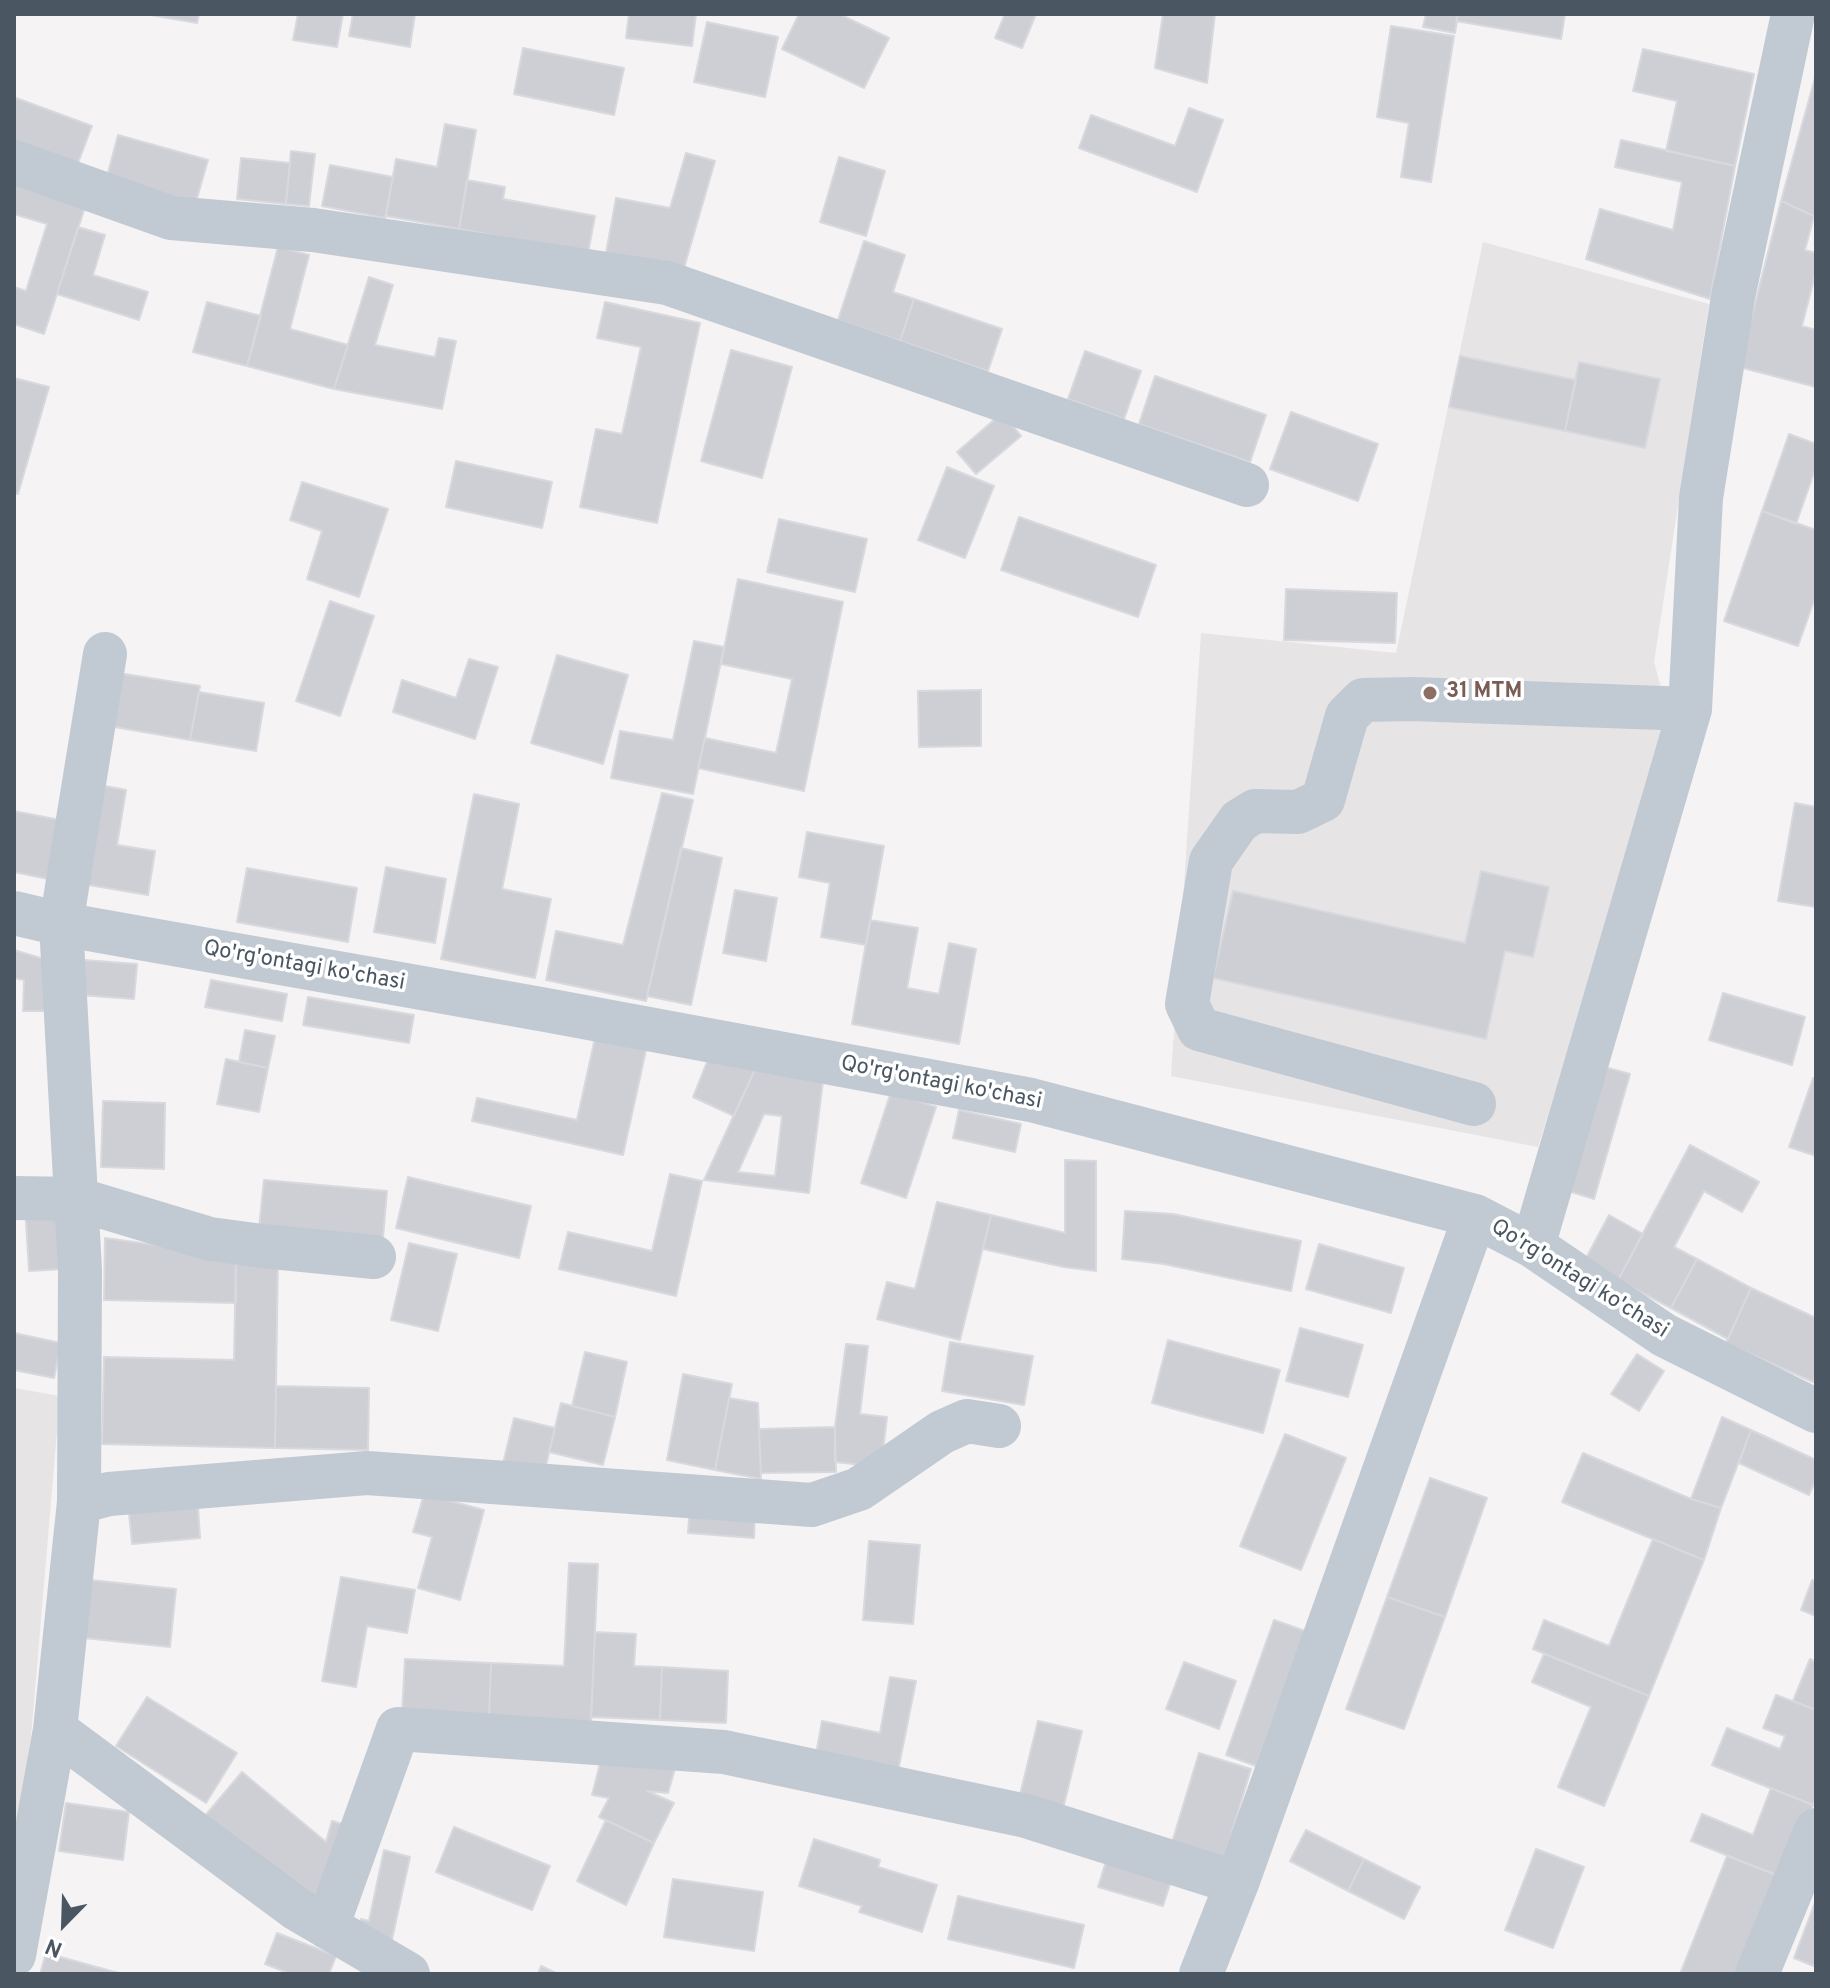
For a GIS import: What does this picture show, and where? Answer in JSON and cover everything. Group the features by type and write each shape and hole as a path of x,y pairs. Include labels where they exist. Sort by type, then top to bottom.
{"street":[{"path":"1533,1246 1690,709 1701,498 1733,297 1793,14"},
{"path":"14,162 171,218 313,230 667,283 1247,485"},
{"path":"14,1955 55,1730 79,1502 80,1270 61,924 105,654"},
{"path":"1474,1104 1199,1029 1187,1004 1211,861 1239,821 1255,811 1298,812 1323,800 1347,716 1363,700 1690,709"},
{"name":"Qo'rg'ontagi ko'chasi","path":"14,913 1031,1100 1475,1216 1533,1246 1664,1335 1816,1411"},
{"path":"14,1198 77,1199 210,1239 374,1257"},
{"path":"1201,1974 1237,1883 1475,1216"},
{"path":"79,1502 109,1494 367,1473 812,1505 859,1489 942,1432 967,1421 999,1426"},
{"path":"327,1927 398,1729 724,1752 1026,1816 1237,1883"},
{"path":"55,1730 297,1909 408,1974"},
{"path":"1757,1974 1816,1830"}],"shaded area":[{"name":"31 MTM","path":"1483,242 1709,304 1654,662 1671,724 1538,1147 1171,1076 1201,633 1396,653"},
{"path":"14,1388 60,1396 31,1737 15,1850"}],"building":[{"path":"145,14 199,14 197,23"},
{"path":"298,14 343,14 337,47 293,40"},
{"path":"353,14 415,14 410,47 349,36"},
{"path":"629,14 696,14 692,46 626,38"},
{"path":"799,14 839,14 889,38 864,88 782,49"},
{"path":"1005,14 1036,14 1022,48 995,38"},
{"path":"1163,14 1215,14 1207,83 1155,68"},
{"path":"1426,14 1458,14 1455,33 1423,27"},
{"path":"1458,14 1565,14 1561,39 1456,21"},
{"path":"707,22 778,37 765,97 694,82"},
{"path":"1391,26 1454,36 1431,182 1401,177 1409,123 1377,117"},
{"path":"523,48 624,68 614,115 514,94"},
{"path":"1643,49 1754,74 1735,166 1666,151 1677,101 1633,91"},
{"path":"1816,74 1816,217 1781,201"},
{"path":"16,98 92,126 75,171 14,148"},
{"path":"1189,108 1223,120 1197,192 1079,148 1091,115 1175,146"},
{"path":"445,124 476,130 459,229 386,216 396,159 437,167"},
{"path":"118,135 208,160 194,209 105,184"},
{"path":"1621,140 1735,166 1710,299 1586,259 1600,209 1673,230 1682,182 1615,167"},
{"path":"291,151 315,154 309,206 286,204"},
{"path":"686,153 715,161 684,268 606,253 616,198 670,208"},
{"path":"839,157 885,171 866,236 820,222"},
{"path":"241,158 290,163 286,204 237,199"},
{"path":"330,165 393,177 385,218 322,206"},
{"path":"467,180 505,187 503,199 595,216 588,253 459,229"},
{"path":"14,181 85,207 44,334 14,324 14,287 26,291 47,224 14,214"},
{"path":"1781,201 1814,216 1805,250 1816,253 1816,271 1802,326 1816,330 1816,387 1739,367"},
{"path":"78,227 105,235 93,275 148,292 139,320 57,294"},
{"path":"864,241 905,255 893,292 914,299 900,341 838,320"},
{"path":"278,247 309,255 290,329 348,345 334,389 247,366"},
{"path":"369,277 393,285 375,345 435,357 439,338 456,341 442,409 334,389"},
{"path":"914,299 1002,329 988,371 900,341"},
{"path":"207,302 261,316 247,366 193,352"},
{"path":"605,302 700,323 657,523 580,507 596,429 622,434 641,347 597,338"},
{"path":"731,350 792,367 762,478 701,461"},
{"path":"1085,351 1141,371 1124,419 1068,399"},
{"path":"1460,356 1576,380 1565,431 1449,407"},
{"path":"1579,362 1660,379 1645,448 1565,431"},
{"path":"1155,376 1266,415 1250,462 1139,424"},
{"path":"14,378 49,387 18,494 14,493"},
{"path":"1291,412 1378,444 1358,501 1270,469"},
{"path":"1002,413 1021,436 976,474 957,452"},
{"path":"1789,434 1816,444 1816,467 1796,524 1762,511"},
{"path":"456,461 552,482 542,528 446,507"},
{"path":"947,467 994,486 965,558 918,540"},
{"path":"302,482 388,509 359,597 307,579 322,531 290,520"},
{"path":"1762,511 1816,530 1816,595 1798,646 1724,621"},
{"path":"1019,517 1156,565 1138,617 1001,570"},
{"path":"779,519 867,539 855,592 767,572"},
{"path":"738,579 843,602 804,791 698,768 705,738 776,753 792,679 721,664"},
{"path":"1286,589 1397,593 1395,643 1284,640"},
{"path":"330,601 374,616 340,716 296,701"},
{"path":"694,641 724,647 693,794 611,778 620,731 673,740"},
{"path":"557,655 628,675 603,764 531,743"},
{"path":"469,659 498,667 475,739 393,712 402,680 456,698"},
{"path":"118,673 200,686 190,740 109,726"},
{"path":"981,690 981,746 919,747 918,691"},
{"path":"199,692 264,703 256,751 190,740"},
{"path":"100,785 126,790 117,845 155,851 148,895 83,884"},
{"path":"662,793 693,800 646,1001 546,980 556,931 623,945"},
{"path":"474,794 519,804 502,889 551,899 535,978 441,959"},
{"path":"1795,803 1816,807 1816,907 1778,901"},
{"path":"14,811 70,822 58,881 14,872"},
{"path":"807,832 884,846 866,945 821,937 830,883 799,877"},
{"path":"681,848 722,858 691,1005 647,996"},
{"path":"386,867 446,879 435,943 374,932"},
{"path":"247,868 357,888 348,942 237,922"},
{"path":"1481,871 1549,887 1533,957 1505,951 1486,1039 1213,978 1233,891 1465,943"},
{"path":"735,890 777,898 766,961 723,953"},
{"path":"870,920 918,928 907,988 939,994 949,943 976,949 959,1044 852,1024"},
{"path":"14,950 47,960 45,1011 23,1011 24,980 14,978"},
{"path":"84,960 137,964 134,999 80,995"},
{"path":"211,980 287,994 282,1021 205,1007"},
{"path":"1723,993 1805,1017 1792,1065 1709,1040"},
{"path":"308,997 414,1015 409,1043 303,1025"},
{"path":"245,1030 275,1036 268,1068 239,1062"},
{"path":"595,1038 646,1050 623,1155 472,1121 477,1098 577,1120"},
{"path":"709,1057 757,1065 734,1116 693,1097"},
{"path":"226,1059 268,1068 259,1112 217,1104"},
{"path":"757,1065 824,1073 809,1193 704,1180","holes":["764,1114 782,1116 775,1176 738,1172"]},
{"path":"1601,1066 1630,1074 1594,1199 1565,1190"},
{"path":"1813,1078 1816,1079 1816,1156 1789,1147"},
{"path":"891,1092 936,1107 906,1198 861,1183"},
{"path":"103,1101 165,1103 164,1169 101,1167"},
{"path":"959,1110 1021,1124 1015,1152 953,1138"},
{"path":"1690,1145 1759,1182 1742,1212 1704,1191 1674,1247 1697,1259 1671,1308 1618,1280"},
{"path":"1065,1160 1096,1161 1096,1271 983,1249 991,1215 1065,1233"},
{"path":"670,1174 702,1181 676,1296 559,1269 568,1232 652,1251"},
{"path":"408,1177 531,1206 519,1258 396,1228"},
{"path":"264,1180 387,1191 382,1249 258,1238"},
{"path":"937,1202 991,1215 960,1340 877,1319 887,1282 915,1289"},
{"path":"61,1204 65,1269 29,1271 25,1206"},
{"path":"1125,1211 1173,1214 1301,1241 1291,1291 1164,1264 1122,1259"},
{"path":"1609,1215 1643,1234 1618,1280 1584,1262"},
{"path":"105,1238 236,1256 236,1303 104,1300"},
{"path":"409,1243 457,1254 438,1331 391,1320"},
{"path":"1319,1244 1404,1268 1391,1313 1306,1289"},
{"path":"236,1256 278,1257 275,1448 102,1444 104,1357 234,1360"},
{"path":"1697,1259 1751,1288 1728,1339 1671,1308"},
{"path":"1751,1288 1816,1318 1816,1376 1813,1382 1726,1343"},
{"path":"1300,1328 1363,1345 1348,1397 1286,1381"},
{"path":"14,1333 61,1343 54,1378 14,1370"},
{"path":"1168,1340 1280,1370 1263,1433 1152,1403"},
{"path":"950,1342 1033,1356 1024,1405 942,1391"},
{"path":"846,1344 868,1346 860,1414 887,1417 881,1467 835,1462 835,1427"},
{"path":"585,1352 627,1362 615,1417 572,1406"},
{"path":"1637,1354 1664,1371 1639,1411 1611,1394"},
{"path":"683,1374 732,1384 715,1470 667,1460"},
{"path":"276,1386 369,1388 368,1450 275,1448"},
{"path":"729,1398 758,1403 761,1479 715,1470"},
{"path":"561,1403 615,1417 603,1465 549,1452"},
{"path":"1722,1417 1751,1430 1721,1508 1691,1499"},
{"path":"514,1418 555,1428 542,1482 501,1472"},
{"path":"835,1427 836,1472 761,1473 759,1429"},
{"path":"1751,1430 1816,1460 1816,1479 1809,1495 1739,1463"},
{"path":"1285,1434 1346,1458 1301,1570 1240,1546"},
{"path":"1583,1453 1691,1499 1721,1508 1704,1560 1562,1502"},
{"path":"1430,1478 1487,1498 1445,1617 1387,1597"},
{"path":"424,1494 484,1510 460,1600 418,1588 432,1537 413,1532"},
{"path":"690,1506 755,1510 754,1538 688,1533"},
{"path":"198,1507 200,1538 132,1544 129,1513"},
{"path":"1653,1539 1704,1560 1649,1696 1533,1649 1544,1620 1609,1646"},
{"path":"869,1541 920,1545 913,1624 863,1620"},
{"path":"569,1563 598,1564 591,1722 489,1718 491,1663 564,1666"},
{"path":"341,1577 415,1590 407,1633 367,1626 356,1687 322,1681"},
{"path":"90,1580 176,1589 170,1647 84,1638"},
{"path":"1812,1580 1816,1581 1816,1616 1801,1610"},
{"path":"1387,1597 1445,1617 1404,1729 1346,1709"},
{"path":"1274,1620 1305,1631 1256,1766 1226,1755"},
{"path":"595,1632 636,1634 634,1666 662,1667 660,1720 591,1717"},
{"path":"1544,1654 1649,1696 1604,1806 1558,1787 1591,1707 1532,1682"},
{"path":"405,1659 491,1663 489,1718 402,1714"},
{"path":"1810,1659 1816,1662 1816,1710 1793,1701"},
{"path":"1184,1662 1236,1681 1219,1729 1166,1709"},
{"path":"662,1667 728,1671 726,1723 660,1720"},
{"path":"890,1677 916,1681 897,1776 815,1760 822,1721 880,1733"},
{"path":"1776,1695 1816,1710 1816,1798 1813,1805 1712,1765 1727,1728 1780,1749 1785,1736 1763,1728"},
{"path":"147,1697 237,1753 206,1803 116,1746"},
{"path":"1038,1721 1082,1731 1061,1817 1017,1807"},
{"path":"603,1752 678,1758 668,1793 647,1791 674,1803 654,1843 599,1817 609,1798 592,1795"},
{"path":"1199,1753 1251,1769 1222,1865 1170,1849"},
{"path":"242,1772 326,1842 332,1821 356,1828 309,1906 204,1817"},
{"path":"1771,1788 1813,1805 1784,1878 1691,1841 1702,1814 1753,1835"},
{"path":"66,1803 129,1812 123,1860 59,1851"},
{"path":"606,1820 654,1843 626,1905 577,1881"},
{"path":"454,1827 550,1866 532,1910 436,1872"},
{"path":"1306,1830 1364,1859 1348,1891 1290,1861"},
{"path":"814,1839 880,1860 878,1867 937,1885 922,1932 859,1912 862,1906 799,1886"},
{"path":"1536,1849 1584,1867 1553,1948 1505,1930"},
{"path":"384,1850 410,1857 391,1944 358,1930 361,1919 369,1921"},
{"path":"1109,1852 1174,1872 1163,1906 1098,1887"},
{"path":"1727,1856 1784,1878 1746,1974 1680,1974"},
{"path":"1364,1859 1420,1887 1404,1919 1348,1891"},
{"path":"673,1879 763,1892 754,1951 664,1937"},
{"path":"958,1896 1084,1925 1074,1968 948,1939"},
{"path":"1816,1900 1816,1967 1794,1958"},
{"path":"277,1933 336,1956 329,1974 291,1974 265,1964"},
{"path":"46,1953 122,1974 40,1974"},
{"path":"541,1966 558,1974 538,1974"}],"place":[{"name":"31 MTM","path":"1430,693"}]}
